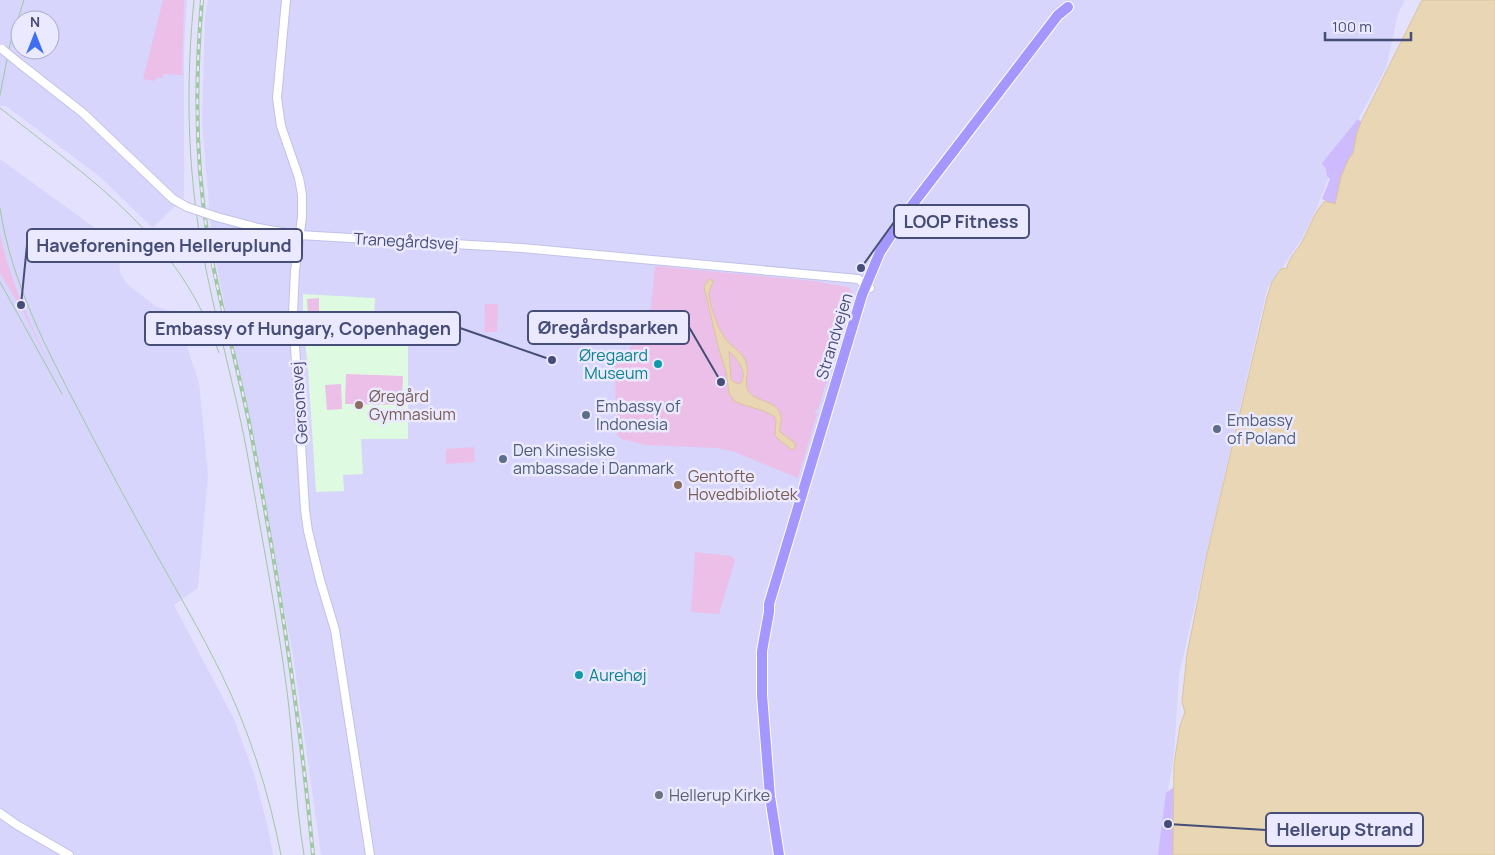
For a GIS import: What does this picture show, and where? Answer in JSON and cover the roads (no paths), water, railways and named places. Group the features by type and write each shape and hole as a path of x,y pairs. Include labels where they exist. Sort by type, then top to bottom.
{"main road":[{"name":"Strandvejen","path":"779,855 770,798 762,695 762,651 769,604 868,287 880,252 903,217 1058,15 1070,3"}],"street":[{"name":"Gersonsvej","path":"286,0 277,98 282,126 301,188 302,217 295,271 293,313 305,510 308,531 335,630 370,855"},
{"name":"Tranegårdsvej","path":"1,49 83,113 173,200 217,217 258,228 299,235 522,248 858,279 868,287"},
{"path":"0,813 24,830 69,855"}],"tram line":[{"path":"0,95 10,44 24,0"},
{"path":"194,0 191,30 189,122 196,213 206,271 244,435 274,606 287,691 304,855"},
{"path":"0,108 99,186 157,244 181,276 202,312 219,353"},
{"path":"0,208 12,261 42,337 66,387 197,628 231,695 257,762 281,855"},
{"path":"0,282 62,394"}],"railway":[{"path":"202,0 197,89 204,209 218,289 247,413 271,542 295,698 313,855"}],"place":[{"name":"LOOP Fitness","path":"861,268"},
{"name":"Haveforeningen Helleruplund","path":"21,305"},
{"name":"Embassy of Hungary, Copenhagen","path":"552,360"},
{"name":"Øregaard Museum","path":"658,364"},
{"name":"Øregårdsparken","path":"721,382"},
{"name":"Øregård Gymnasium","path":"359,405"},
{"name":"Embassy of Indonesia","path":"586,415"},
{"name":"Embassy of Poland","path":"1217,429"},
{"name":"Den Kinesiske ambassade i Danmark","path":"503,459"},
{"name":"Gentofte Hovedbibliotek","path":"678,485"},
{"name":"Aurehøj","path":"579,675"},
{"name":"Hellerup Kirke","path":"659,795"},
{"name":"Hellerup Strand","path":"1168,824"}]}
